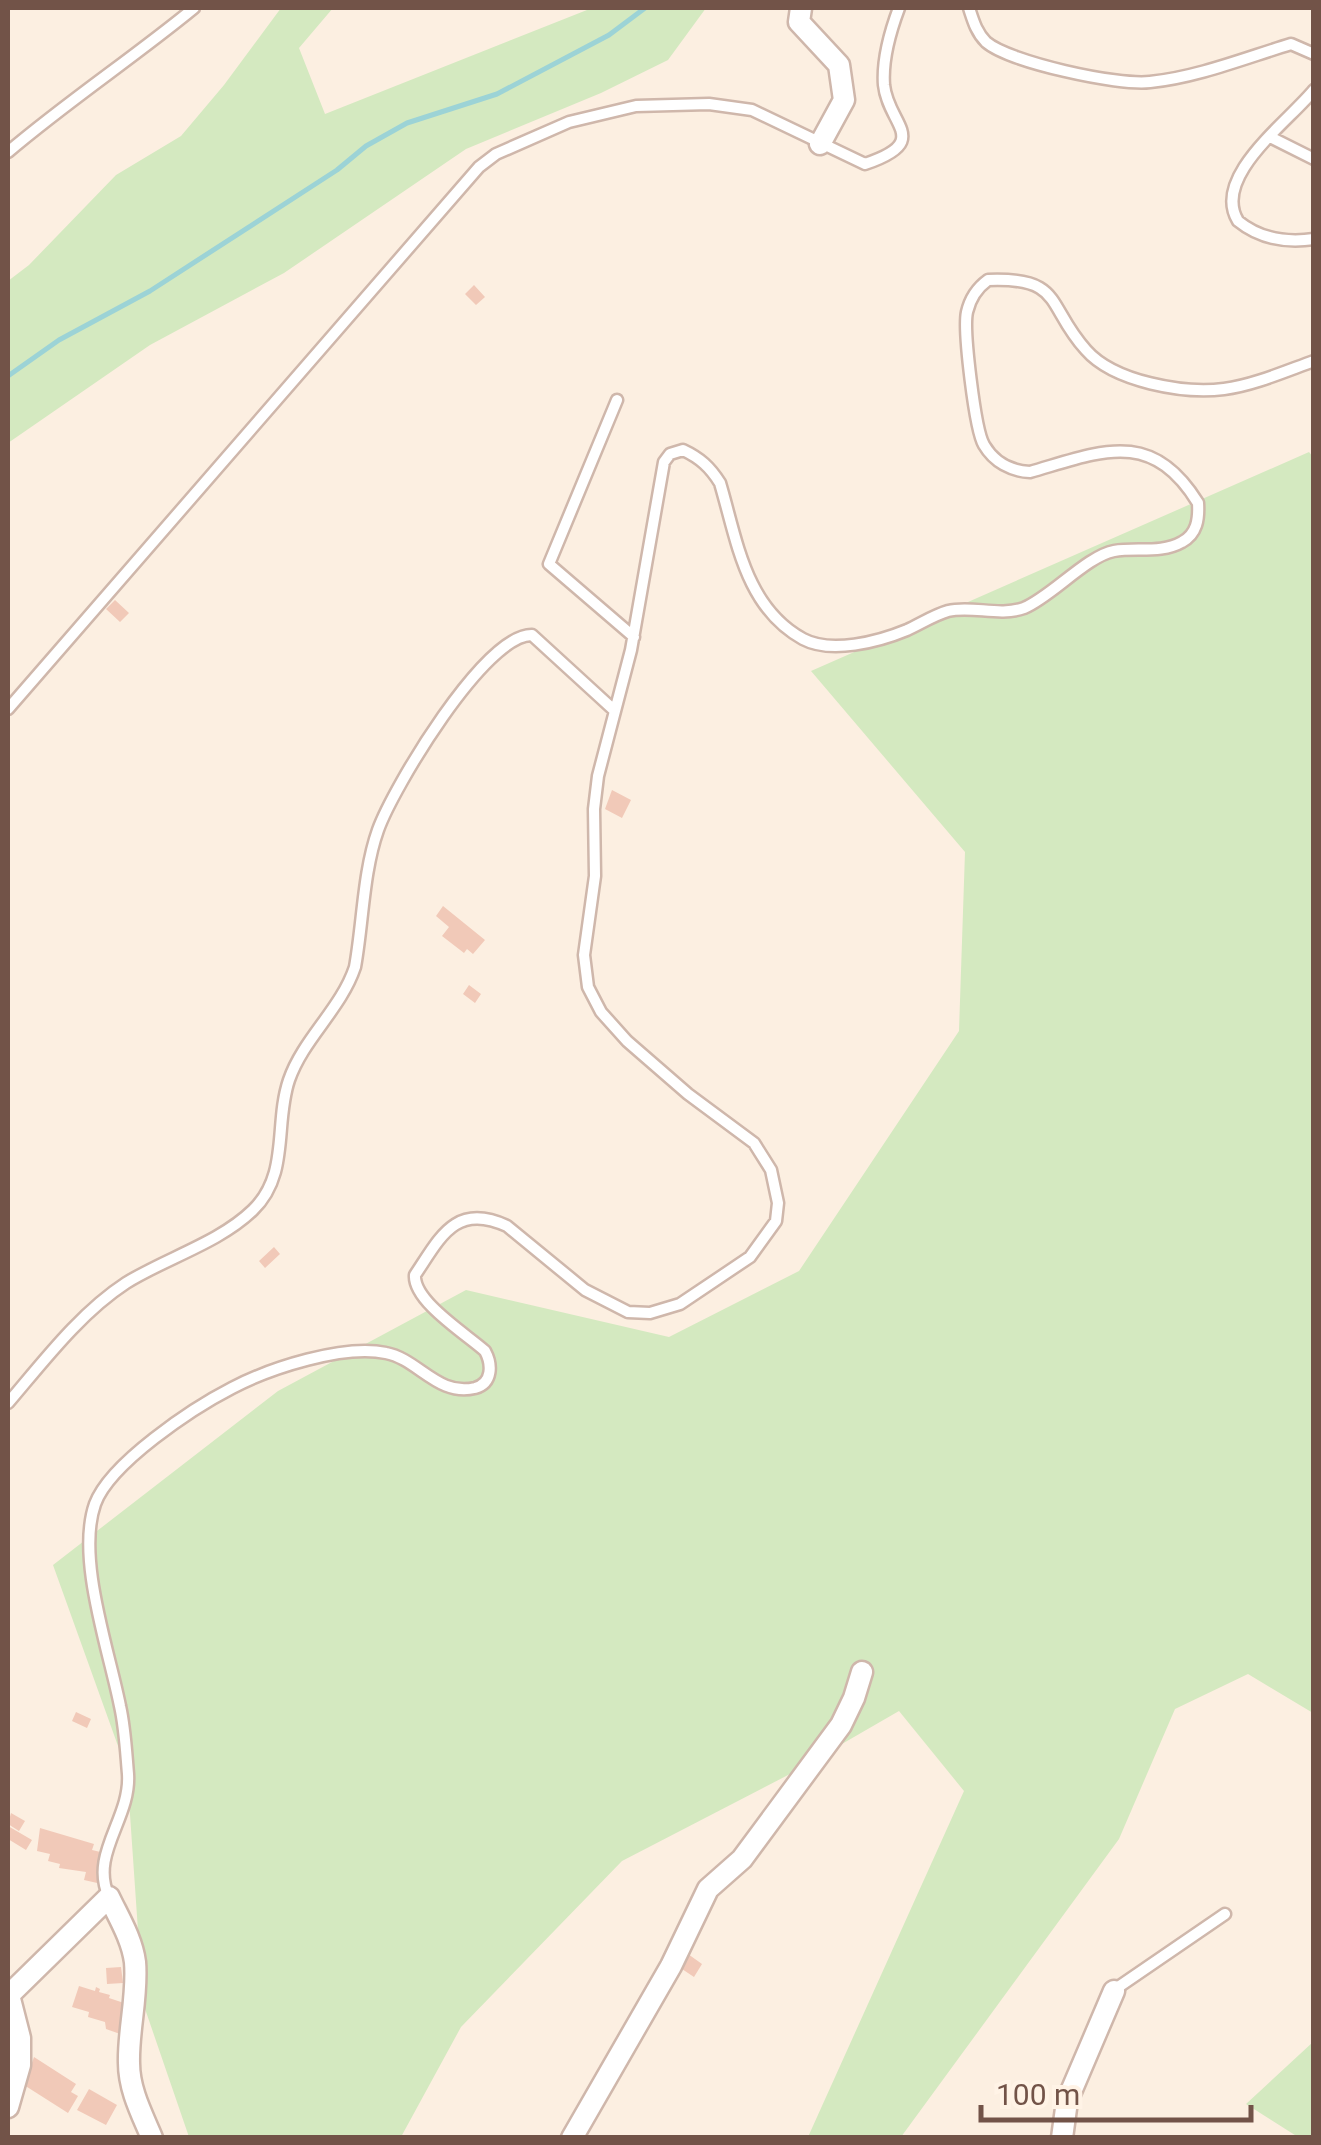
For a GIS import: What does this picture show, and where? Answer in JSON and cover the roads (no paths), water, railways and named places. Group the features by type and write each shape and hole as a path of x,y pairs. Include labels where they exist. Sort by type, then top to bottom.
{"street":[{"path":"800,8 799,22 839,65 844,100 820,144"},
{"path":"572,2138 671,1966 708,1889 742,1858 841,1724 862,1672"},
{"path":"8,2107 20,2064 20,2038 9,1994 109,1897 128,1935 134,1960 128,2063 137,2103 152,2138"},
{"path":"1062,2138 1067,2102 1114,1990"}],"lane":[{"path":"8,152 61,107 194,8"},
{"path":"8,709 479,167 496,154 568,122 636,106 709,104 752,110 865,164 887,156 900,143 902,130 884,87 889,35 899,8"},
{"path":"970,8 977,32 997,50 1108,80 1147,83 1196,73 1292,44 1314,54"},
{"path":"1314,90 1233,185 1233,213 1247,228 1288,240 1314,239"},
{"path":"1270,137 1314,160"},
{"path":"109,1897 101,1874 124,1807 128,1778 122,1711 89,1561 90,1524 97,1500 110,1479 186,1415 236,1386 298,1362 358,1351 389,1353 442,1384 474,1388 484,1384 490,1372 485,1350 423,1298 414,1282 446,1229 459,1220 493,1219 507,1226 585,1290 628,1312 650,1313 680,1304 750,1256 776,1221 778,1203 771,1170 754,1142 688,1094 627,1040 602,1012 588,988 584,955 595,876 594,809 598,776 634,637 664,462 676,450 696,456 710,467 720,482 755,595 769,614 818,645 844,646 902,632 952,610 1006,612 1025,607 1111,551 1160,549 1182,542 1194,531 1198,503 1193,494 1148,456 1114,450 1017,472 985,447 979,434 966,323 973,295 988,280 1020,278 1036,285 1054,300 1084,348 1111,370 1172,387 1224,389 1314,360"},
{"path":"617,400 549,564 634,637"},
{"path":"8,1403 95,1308 148,1270 225,1230 253,1210 265,1194 279,1160 290,1076 348,989 355,968 378,830 448,707 486,662 514,639 532,635 615,711"},
{"path":"1114,1990 1225,1914"}],"waterway":[{"path":"8,376 59,340 150,291 337,170 366,146 407,123 497,94 609,35 645,8"}]}
